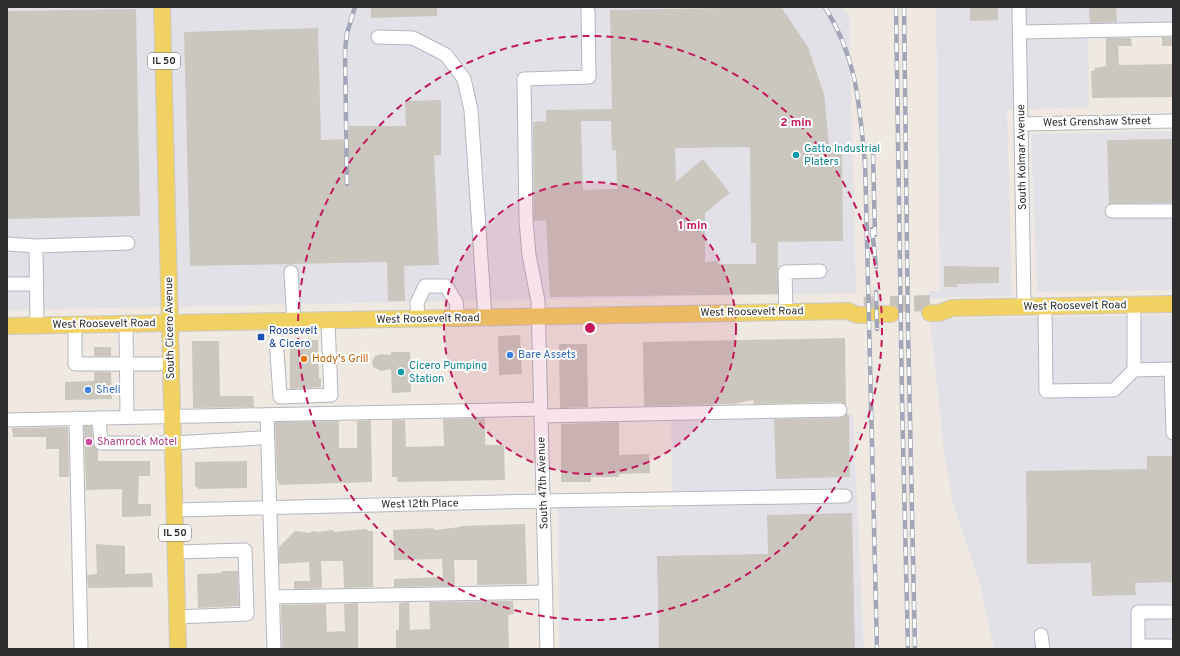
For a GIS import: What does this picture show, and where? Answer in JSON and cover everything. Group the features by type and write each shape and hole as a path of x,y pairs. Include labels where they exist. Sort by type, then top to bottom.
{"main road":[{"name":"South Cicero Avenue","path":"162,7 178,649"},
{"name":"West Roosevelt Road","path":"930,308 939,303 952,308 1173,304"},
{"name":"West Roosevelt Road","path":"7,326 786,312 848,310 857,305 878,309"}],"street":[{"name":"South Kolmar Avenue","path":"1019,7 1024,307"},
{"name":"South 47th Avenue","path":"547,649 538,301 528,255 526,220 524,79 589,77 588,11"},
{"path":"1020,32 1173,29"},
{"path":"378,37 413,38 446,55 464,79 471,110 485,318"},
{"name":"West Grenshaw Street","path":"1021,124 1173,121"},
{"path":"1112,211 1173,210"},
{"path":"7,244 36,246 128,243"},
{"path":"36,246 37,325"},
{"path":"786,312 785,272 820,271"},
{"path":"291,272 294,321"},
{"path":"7,284 36,284"},
{"path":"418,319 417,303 425,286 446,286 456,302 458,318"},
{"path":"1134,305 1134,370"},
{"path":"1045,307 1046,391 1114,390 1134,370 1172,369 1173,433"},
{"path":"275,322 280,397 330,395 328,321"},
{"path":"126,324 127,417"},
{"path":"75,325 76,364 171,364"},
{"path":"7,420 267,415 840,410"},
{"path":"267,415 274,649"},
{"path":"76,418 81,649"},
{"path":"99,418 101,443 173,443 259,438"},
{"name":"West 12th Place","path":"175,510 543,501 845,496"},
{"path":"176,552 245,550 247,614 177,617"},
{"path":"272,597 546,592"},
{"path":"1173,612 1138,612 1138,646 1173,646"},
{"path":"1042,635 1043,649"}],"shaded area":[{"path":"7,7 841,7 849,15 856,293 7,310"},
{"path":"936,7 1173,7 1173,29 1088,31 1089,107 1007,110 1012,296 929,298 929,291 940,291"},
{"path":"1173,131 1173,290 1037,292 1031,134"},
{"path":"1173,315 1173,649 994,649 979,580 954,508 944,452 930,319"},
{"path":"853,414 864,649 559,649 558,508 672,509 671,420"}],"building":[{"path":"371,7 437,7 437,16 371,18"},
{"name":"Gatto Industrial Platers","path":"781,7 808,47 824,94 829,145 842,145 843,241 778,242 778,294 550,297 546,220 534,221 533,122 546,121 546,110 612,109 610,10","holes":["581,121 611,121 612,150 616,150 617,189 583,190","750,147 751,243 756,243 756,264 718,264 718,261 705,262 705,213 730,193 703,159 676,182 675,148"]},
{"path":"970,7 998,7 998,20 970,21"},
{"path":"1089,7 1116,7 1117,22 1090,23"},
{"path":"136,9 140,216 7,219 7,11"},
{"path":"318,28 321,140 349,139 349,126 406,126 405,101 441,100 441,155 434,155 439,265 404,266 405,301 388,301 387,262 190,266 184,32"},
{"path":"1162,37 1172,37 1172,46 1162,46"},
{"path":"1106,38 1131,38 1132,46 1118,46 1119,65 1173,64 1173,97 1092,98 1091,71 1094,71 1095,68 1106,66"},
{"path":"1173,139 1173,203 1109,204 1107,140"},
{"path":"944,266 999,267 999,283 957,284 957,287 944,287"},
{"name":"Bare Assets","path":"520,335 522,374 499,375 498,336"},
{"path":"845,338 846,405 840,402 754,404 753,400 734,404 644,406 643,342"},
{"name":"Hody's Grill","path":"290,340 318,340 319,378 321,378 321,387 290,389"},
{"path":"192,341 219,341 220,396 253,396 254,407 193,408"},
{"path":"559,344 587,344 588,407 560,408"},
{"path":"94,347 111,347 111,356 94,356"},
{"name":"Cicero Pumping Station","path":"391,352 410,352 411,392 392,393 391,369 381,371 373,367 372,361 375,356 380,354 391,355"},
{"name":"Shell","path":"94,372 111,372 112,399 65,400 65,382 94,381"},
{"path":"849,414 850,477 776,479 774,419 840,418"},
{"path":"485,418 485,444 504,445 505,480 397,482 397,477 392,477 392,420 405,420 406,447 444,446 443,419"},
{"path":"371,420 372,482 279,485 277,480 275,422 339,421 339,448 357,448 357,421"},
{"path":"619,422 619,455 649,454 650,473 619,474 619,477 591,477 591,482 561,482 561,424"},
{"path":"84,426 92,426 93,444 98,450 98,461 150,461 150,476 139,476 138,504 151,504 151,516 122,517 122,489 86,490"},
{"path":"68,427 69,477 59,477 59,449 46,449 46,437 13,437 12,428"},
{"path":"1147,456 1173,456 1173,582 1135,583 1136,595 1092,596 1091,563 1027,564 1026,471 1147,469"},
{"path":"247,461 247,488 199,489 195,486 195,462"},
{"path":"852,513 855,649 659,649 657,556 768,554 767,515"},
{"path":"525,524 527,584 477,585 477,560 454,560 455,586 394,587 394,579 443,577 442,559 394,560 393,530 433,528 434,530 460,526"},
{"path":"366,529 368,531 373,531 373,587 344,588 343,561 321,561 322,588 294,589 294,581 310,581 309,562 279,564 279,547 295,531 310,533 312,531 318,532 333,530 334,532"},
{"path":"96,544 125,546 125,574 152,573 153,587 88,588 87,575 97,574"},
{"path":"221,571 238,571 239,606 198,608 197,574 221,573"},
{"path":"513,601 514,614 508,615 509,649 396,649 396,630 399,630 399,603 409,602 410,630 430,629 429,602"},
{"path":"358,603 358,649 282,649 281,605 326,604 327,632 345,631 344,604"}],"tunnel":[{"path":"890,304 930,303"},
{"path":"864,305 878,304"}],"railway":[{"path":"347,184 345,51 347,33 355,7"},
{"path":"825,7 836,27 851,64 861,121 865,164"},
{"path":"896,7 902,400 908,649"},
{"path":"904,7 908,327 915,649"},
{"path":"873,155 875,235"},
{"path":"865,159 877,649"},
{"path":"872,229 876,267"},
{"path":"876,292 877,329"}],"place":[{"name":"Gatto Industrial Platers","path":"796,155"},
{"name":"Roosevelt & Cicero","path":"261,337"},
{"name":"Bare Assets","path":"510,355"},
{"name":"Hody's Grill","path":"304,359"},
{"name":"Cicero Pumping Station","path":"401,372"},
{"name":"Shell","path":"88,390"},
{"name":"Shamrock Motel","path":"89,442"}]}
